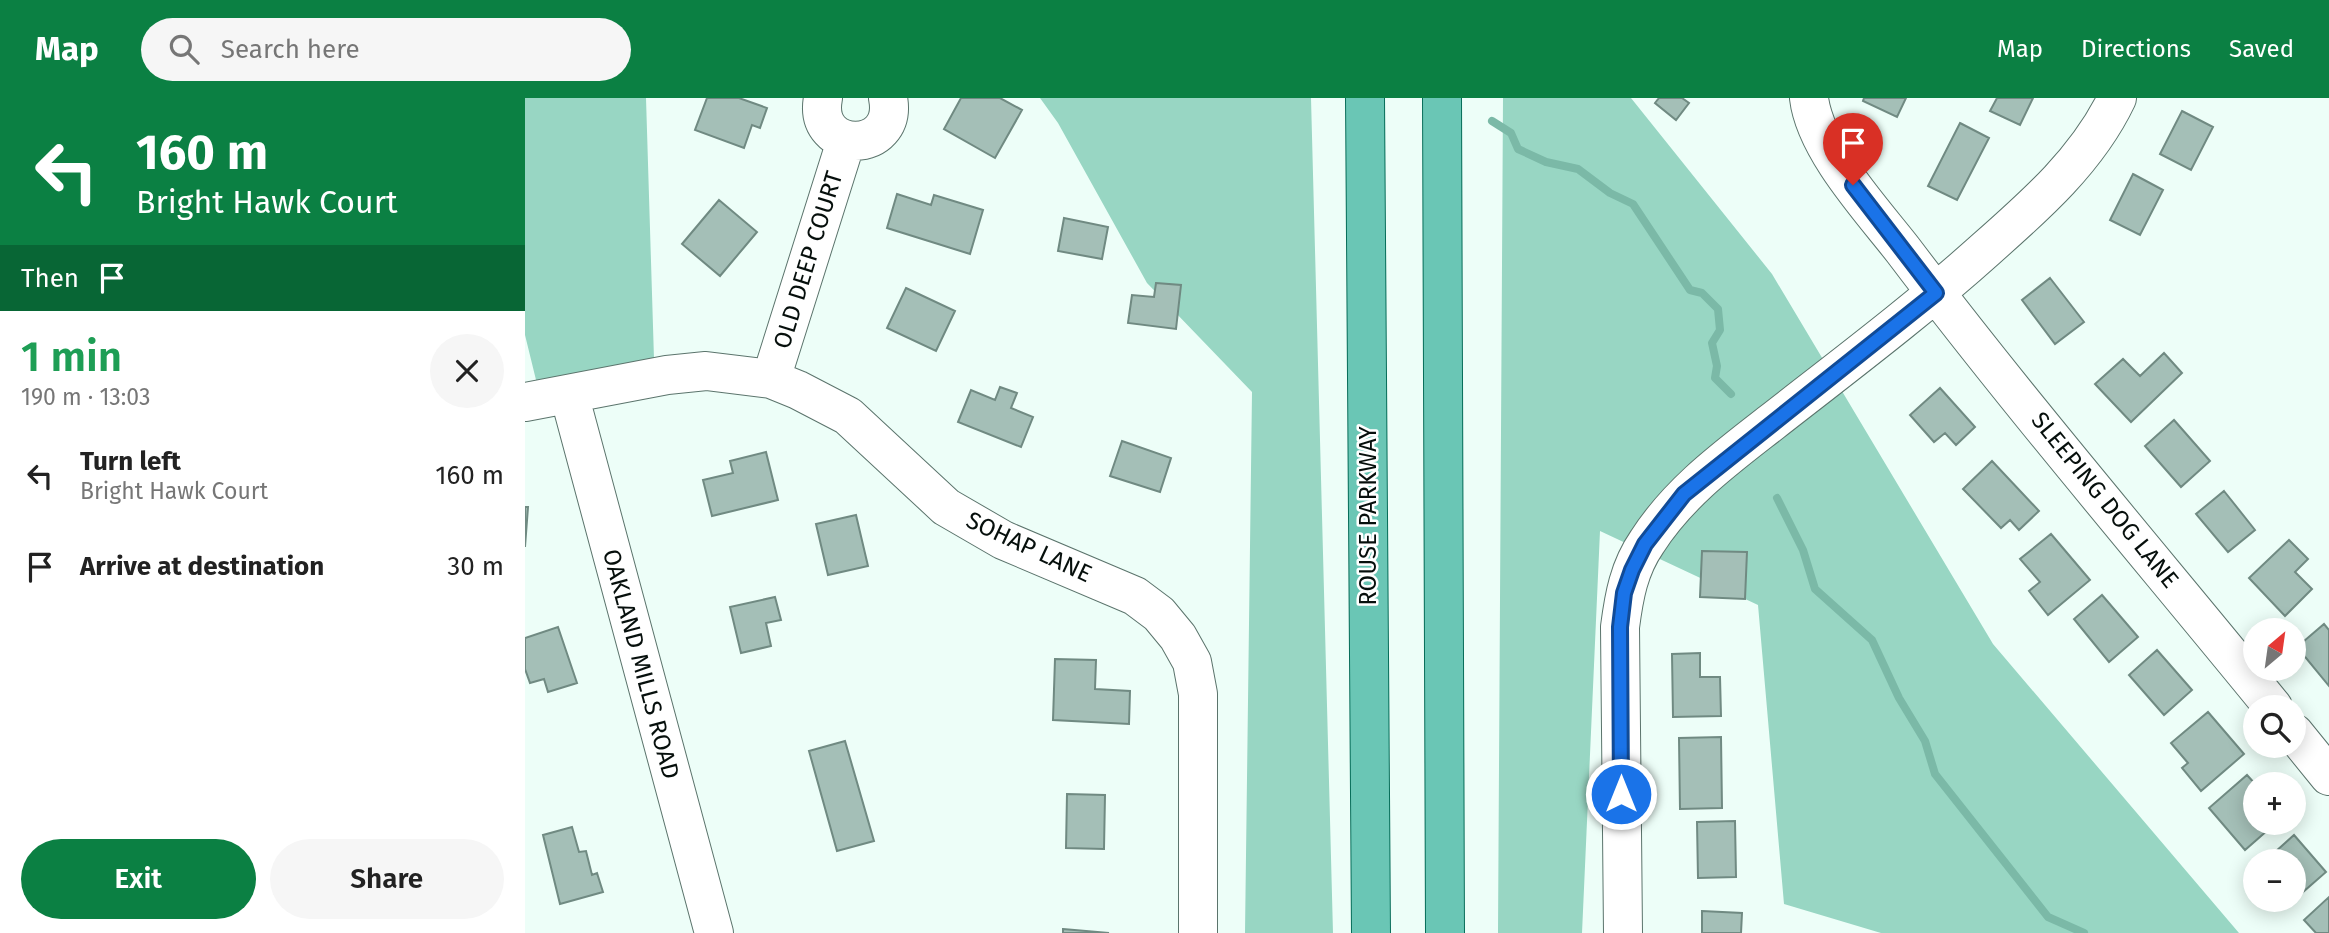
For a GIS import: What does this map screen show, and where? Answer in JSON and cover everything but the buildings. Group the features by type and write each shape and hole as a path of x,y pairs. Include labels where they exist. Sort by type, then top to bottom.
{"main road":[{"name":"ROUSE PARKWAY","path":"1365,98 1371,933"},
{"path":"1443,98 1445,933"}],"street":[{"name":"OLD DEEP COURT","path":"823,98 822,113 827,126 835,135 846,141 857,142 876,135 886,123 890,111 888,98"},
{"name":"SLEEPING DOG LANE","path":"1809,98 1819,133 1837,163 1936,293 2263,695"},
{"path":"1623,933 1620,627 1624,593 1645,544 1684,494 1936,293 2039,202 2095,135 2117,98"},
{"name":"OLD DEEP COURT","path":"771,379 846,141"},
{"name":"SOHAP LANE","path":"525,402 667,375 706,372 771,379 848,416 946,507 1003,540 1135,597 1159,614 1178,637 1192,662 1198,694 1198,933"},
{"name":"OAKLAND MILLS ROAD","path":"569,394 714,933"},
{"path":"2306,748 2329,776"}],"green space":[{"path":"525,98 646,98 654,359 537,384 525,335"},
{"path":"1040,98 1311,98 1333,933 1245,933 1252,392 1147,283 1058,123"},
{"path":"1503,98 1631,98 1772,274 1993,644 2239,933 1881,933 1784,904 1758,605 1600,531 1582,933 1498,933"}],"waterway":[{"path":"1492,121 1511,133 1518,149 1546,162 1578,169 1610,193 1633,204 1690,290 1702,293 1718,309 1720,330 1712,343 1717,366 1715,378 1731,394"},
{"path":"1777,498 1803,550 1815,589 1872,640 1899,698 1925,741 1935,774 2048,917 2084,933"}],"route":[{"path":"1621,794 1620,627 1624,593 1645,544 1684,494 1936,293 1853,185"}]}
